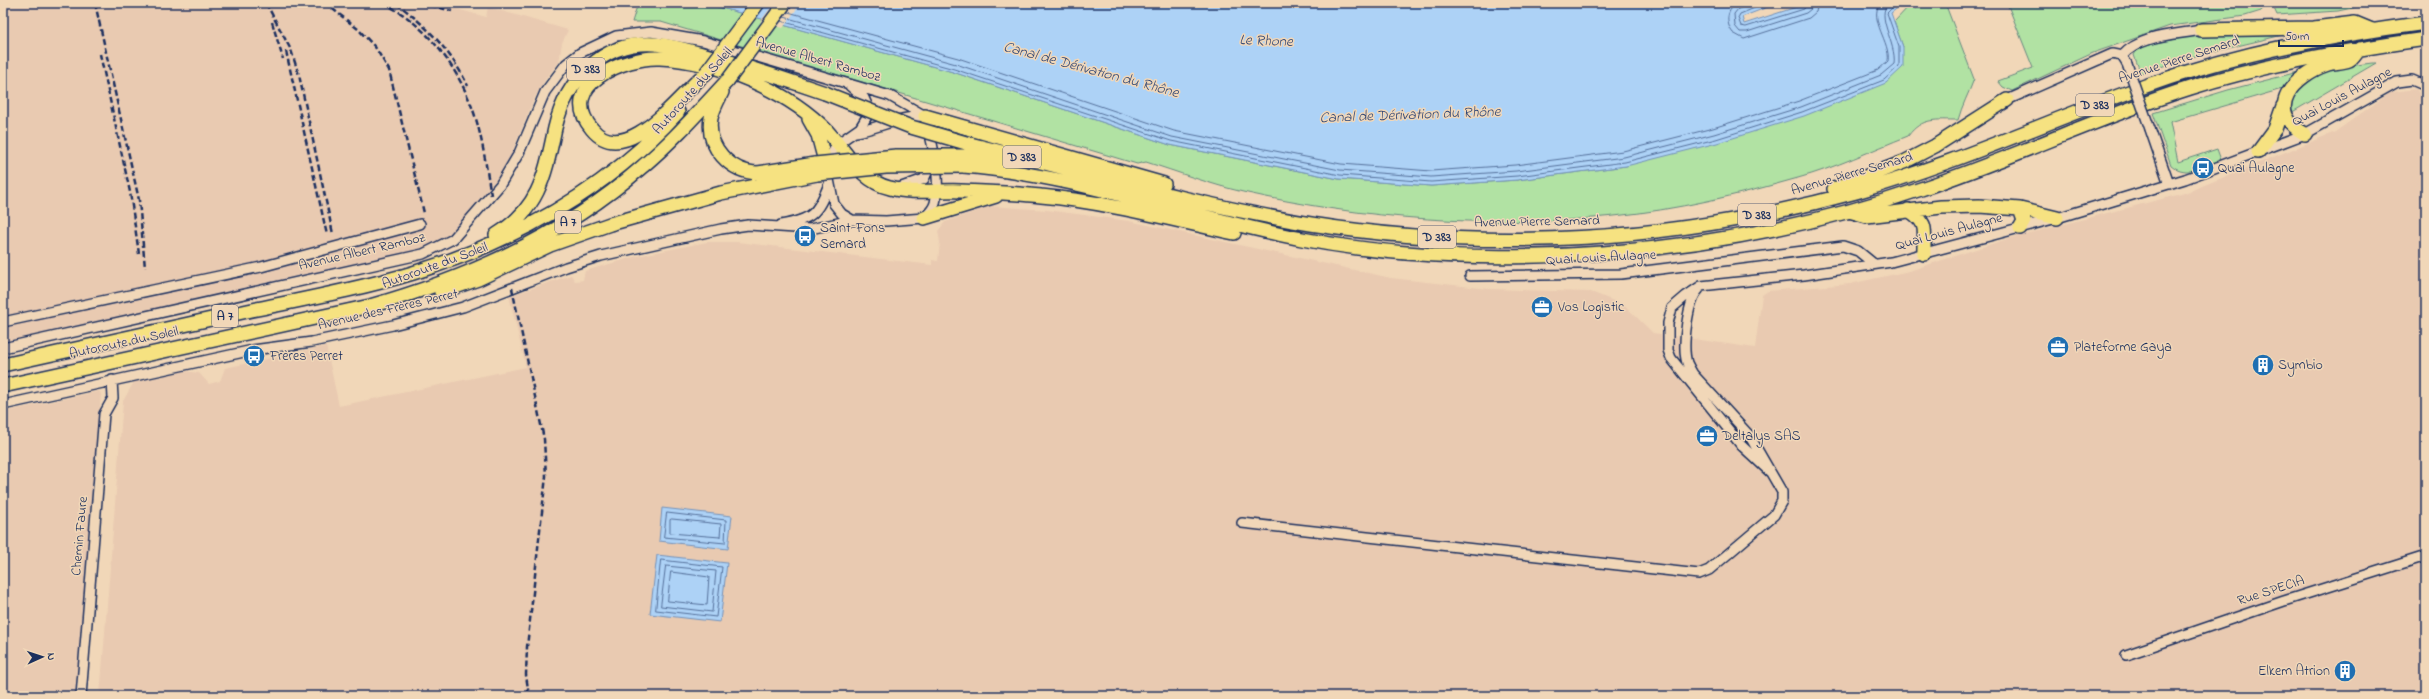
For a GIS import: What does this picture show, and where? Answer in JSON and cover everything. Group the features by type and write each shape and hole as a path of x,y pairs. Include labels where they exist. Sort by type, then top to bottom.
{"highway":[{"name":"Autoroute du Soleil","path":"3,366 360,286 445,262 516,232 599,182 658,132 698,90 706,74 758,3"},
{"name":"Autoroute du Soleil","path":"3,386 370,306 409,295 473,271 507,256 569,221 611,192 673,139 728,80 785,3"},
{"path":"2201,30 2314,28 2355,23 2372,30"},
{"name":"Avenue Pierre Semard","path":"1243,210 1365,231 1422,236 1531,240 1598,237 1690,227 1742,218 1823,200 1925,170 2153,83 2192,70 2251,54 2372,30 2426,23"},
{"name":"D 383","path":"445,262 502,231 525,212 544,179 558,118 568,92 588,67 612,52 646,44 674,47 764,72 825,93 911,127 964,155 1006,170 1063,180 1303,240 1425,253 1501,256 1602,253 1721,238 1773,229 1849,211 1926,188 2131,108 2191,88 2302,59 2426,39"},
{"path":"2258,152 2275,129 2292,87 2307,74 2327,64 2350,60 2359,49"},
{"path":"706,74 691,85 655,122 632,137 618,141 606,139 594,132 585,118 583,108 585,93 598,76 624,63 653,58 698,64 748,79 778,93 805,112 870,180 894,189 1009,193 1099,203 1264,239 1303,240"},
{"path":"728,80 714,110 711,124 715,145 727,161 739,169 754,173 820,168 818,135 805,112"},
{"path":"1823,200 1834,188 1882,172 1935,146 2007,100"},
{"path":"2284,105 2286,118 2294,127 2305,134"},
{"path":"925,116 1081,159 1243,210"},
{"name":"D 383","path":"370,306 394,304 427,297 478,279 561,240 644,214 820,168 886,167 964,155 1079,171 1204,204 1243,210"},
{"path":"924,218 1009,193"},
{"path":"1849,211 1867,216 1908,210 1979,206 2020,209 2057,218"},
{"path":"2020,209 2024,221 2020,228"},
{"path":"1908,210 1922,221 1926,233 1924,254"}],"street":[{"path":"2122,56 2132,46 2142,41 2201,30"},
{"name":"Avenue Albert Ramboz","path":"3,348 423,254 440,248 462,230 500,186 519,153 545,92 566,64 580,53 610,38 651,32 673,34 898,99 925,116"},
{"path":"2007,100 2112,54 2122,56 2127,64 2169,184"},
{"name":"Quai Louis Aulagne","path":"1470,276 1620,274 1843,246 1858,251 1874,264 1924,254 2057,218 2169,184 2305,134 2397,82 2412,80 2426,86"},
{"path":"846,84 859,92 868,107 866,119 856,132 837,144 820,168 829,183 837,210 852,220"},
{"path":"773,227 810,229 852,220 924,218 934,206 936,191 933,155 925,116 905,117 870,130 856,132"},
{"path":"894,189 924,179 929,172 933,155"},
{"path":"773,227 801,221 812,216 822,203 829,183"},
{"path":"3,322 261,267 420,224"},
{"name":"Avenue des Frères Perret","path":"3,405 253,350 312,342 393,325 463,307 566,267 645,245 734,226 773,227"},
{"path":"1770,472 1741,445 1677,367 1668,350 1667,330 1672,308 1701,286 1804,275 1874,264"},
{"path":"1242,523 1699,574 1709,570 1774,515 1782,501 1782,492 1749,435 1693,374 1687,363 1685,352 1689,308 1694,294 1701,286"},
{"name":"Chemin Faure","path":"81,696 104,414 113,398 112,380"},
{"name":"Rue SPECIA","path":"2126,655 2284,601 2426,556"}],"shaded area":[{"path":"3,3 435,3 486,17 488,7 568,30 562,43 559,62 546,78 534,99 510,157 495,181 459,224 442,241 421,251 3,342"},
{"path":"2416,89 2426,99 2426,696 100,696 123,401 134,382 184,371 199,373 209,384 220,381 225,368 326,346 339,406 526,367 509,296 571,275 575,281 583,280 585,271 637,256 707,242 737,242 932,265 932,260 938,261 940,242 938,231 945,222 990,206 1047,210 1129,221 1391,278 1489,289 1591,292 1624,305 1653,333 1755,348 1762,295 1768,291 1850,284 1909,271 2010,238 2185,193 2335,132 2391,92"},
{"path":"99,391 101,394 76,696 3,696 3,412"}],"green space":[{"path":"638,3 704,3 953,72 1170,145 1339,179 1431,186 1517,180 1626,166 1903,47 1894,22 1910,5 1916,9 1929,3 1945,3 1974,79 1961,109 1958,120 1936,120 1924,123 1919,125 1908,136 1840,164 1812,174 1753,190 1684,206 1614,216 1521,222 1427,219 1334,209 1288,201 1230,189 1146,162 1137,164 661,22 632,22"},
{"path":"2007,3 2268,3 2261,11 2245,16 2170,26 2093,53 2012,91 2003,87 1998,81 2033,68"},
{"path":"2376,3 2338,11 2277,15 2272,4"},
{"path":"2217,32 2283,33 2283,35 2183,59 2141,74 2134,55 2138,48 2165,41"},
{"path":"2376,63 2289,114 2289,107 2296,93 2315,77 2329,70"},
{"path":"2302,71 2282,89 2170,122 2178,162 2217,149 2221,160 2189,171 2177,169 2171,165 2153,113 2228,90"}],"water":[{"path":"704,3 1778,3 1742,17 1744,24 1809,3 1904,3 1891,13 1903,47 1903,67 1886,83 1804,116 1717,143 1626,166 1517,180 1431,186 1339,179 1170,145 953,72"},
{"path":"662,508 732,516 728,549 659,541"},
{"path":"657,555 727,563 720,622 650,614"}],"pier":[{"path":"774,3 801,3 783,28 760,22"}],"railway":[{"path":"95,3 139,200 145,268"},
{"path":"266,3 291,50 299,75 333,234"},
{"path":"325,3 358,29 375,47 389,70 424,213"},
{"path":"383,3 416,25 443,54 455,71 472,108 478,126 491,195"},
{"path":"396,3 428,30 446,50 468,86"},
{"path":"422,3 452,11"},
{"path":"272,22 283,59"},
{"path":"286,51 327,235"},
{"path":"100,54 130,192 139,254"},
{"path":"512,288 544,439 546,476 527,647 526,675 529,696"}],"place":[{"name":"Quai Aulagne","path":"2203,168"},
{"name":"Saint-Fons Semard","path":"805,236"},
{"name":"Vos Logistic","path":"1542,307"},
{"name":"Plateforme Gaya","path":"2058,347"},
{"name":"Frères Perret","path":"254,356"},
{"name":"Symbio","path":"2263,365"},
{"name":"Deltalys SAS","path":"1707,436"},
{"name":"Elkem Atrion","path":"2345,671"}],"water label":[{"name":"Le Rhone","path":"1266,41"},
{"name":"Canal de Dérivation du Rhône","path":"1091,70"},
{"name":"Canal de Dérivation du Rhône","path":"1410,115"}]}
